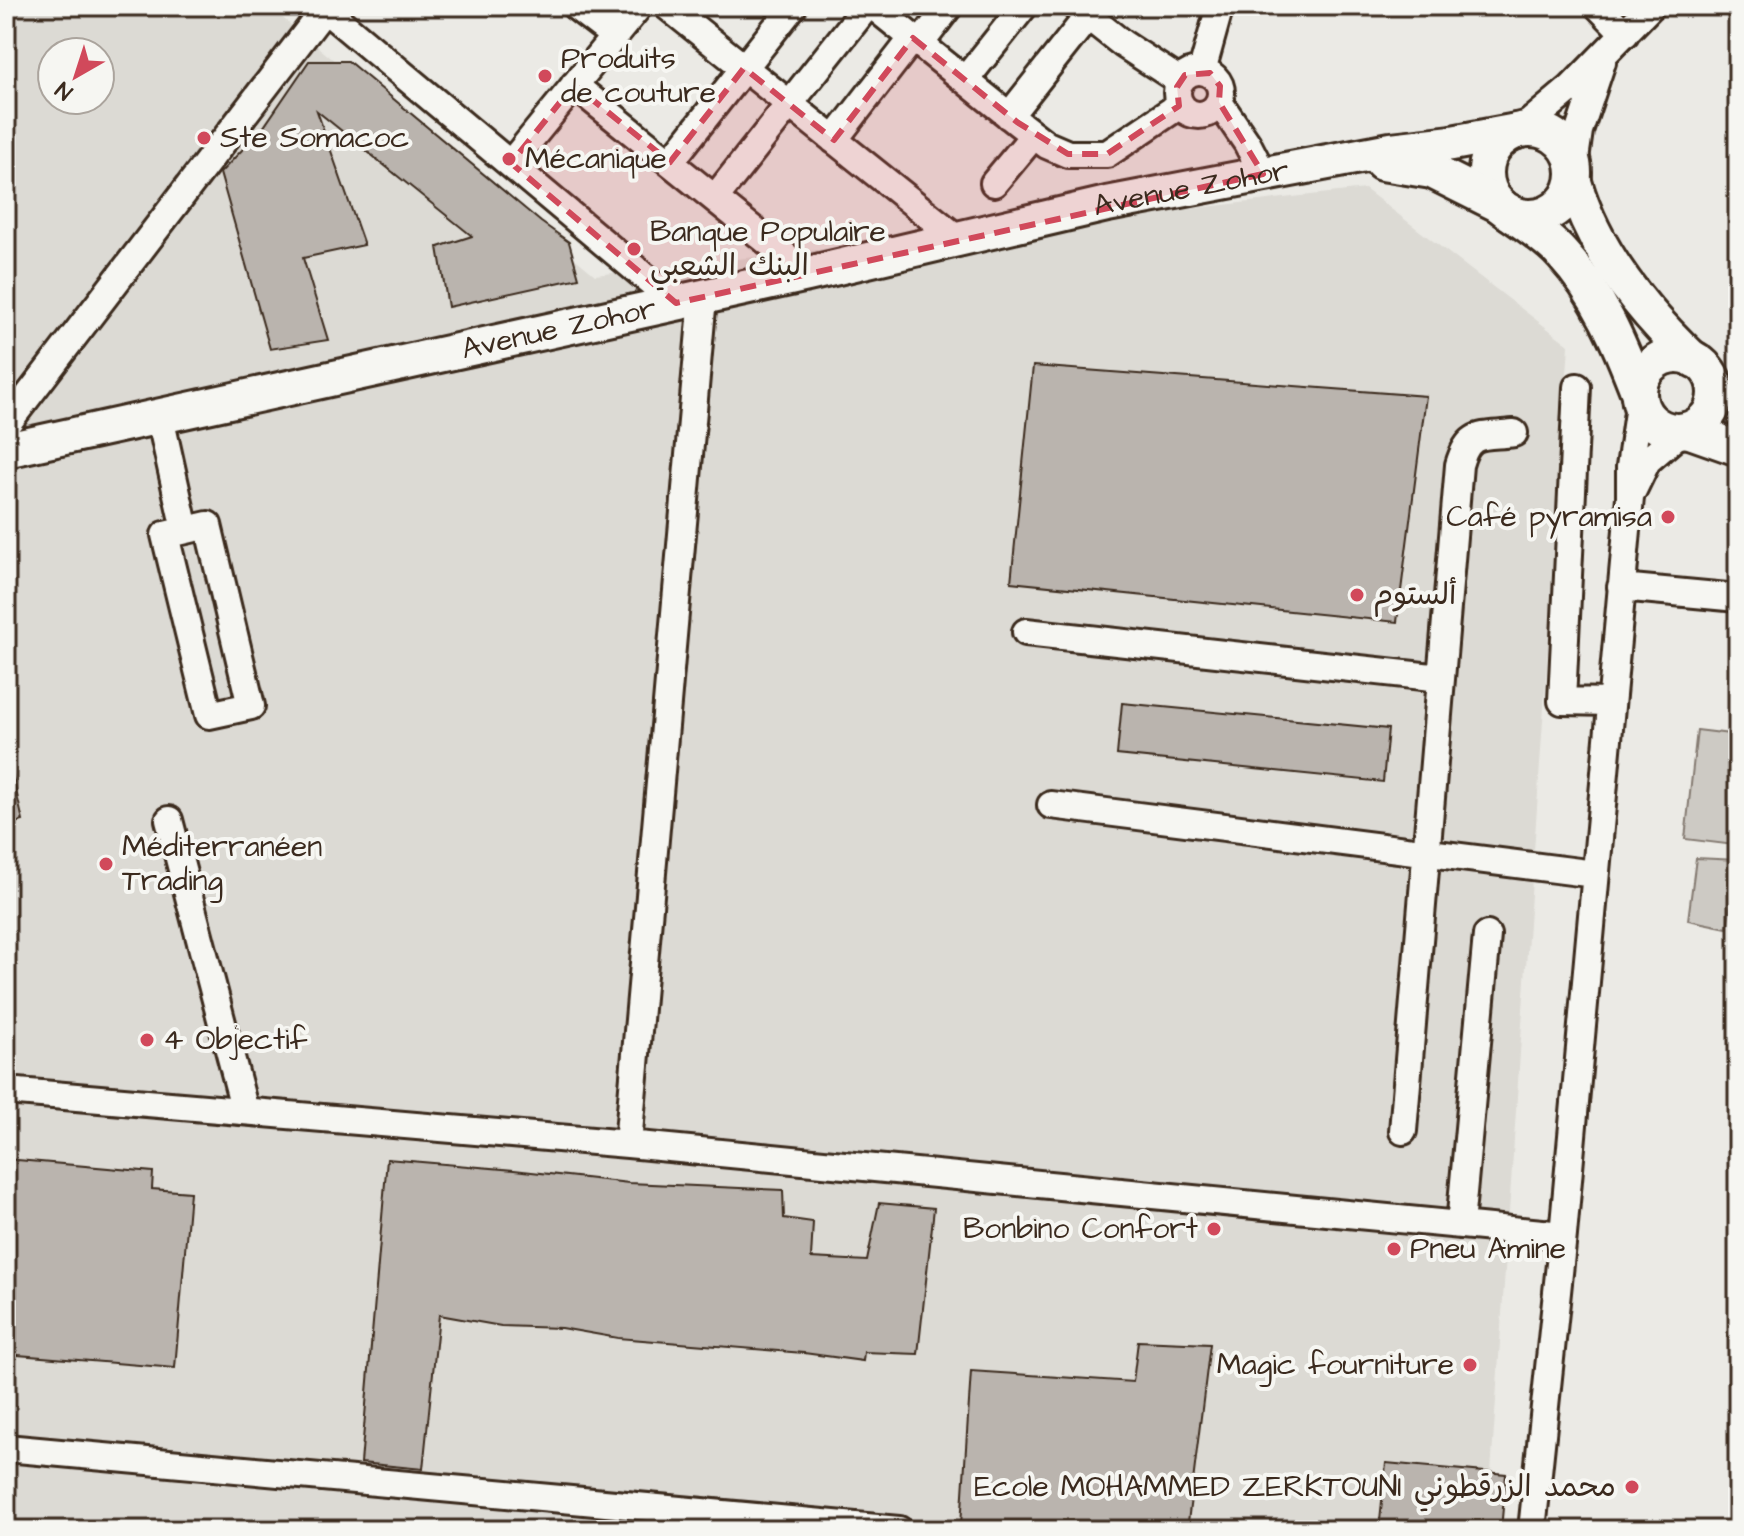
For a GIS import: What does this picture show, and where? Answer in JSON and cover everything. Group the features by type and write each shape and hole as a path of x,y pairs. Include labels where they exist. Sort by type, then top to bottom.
{"main road":[{"name":"Avenue Zohor","path":"6,450 808,274 1107,204 1346,159 1519,131"},
{"path":"1738,393 1672,339 1632,292 1587,219 1571,156 1559,140 1541,131 1519,131 1501,140 1487,163 1490,190 1504,208 1562,253 1589,288 1616,336 1651,420 1665,429 1684,431 1738,448"},
{"name":"Avenue Zohor","path":"1346,159 1432,171 1504,208"},
{"path":"1504,208 1524,217 1549,213 1562,204 1574,174"},
{"path":"1639,396 1644,375 1657,361 1675,355 1701,365 1714,383 1713,406 1700,424 1684,431"}],"street":[{"path":"575,6 614,36"},
{"path":"511,163 639,6"},
{"path":"667,6 958,239"},
{"path":"670,162 793,6"},
{"path":"834,140 949,6"},
{"path":"965,80 1024,6"},
{"path":"715,198 789,103 874,7 1034,135 1068,154 1107,154 1187,86 1216,79 1221,94 1215,108 1201,115 1193,114 1187,86 1220,6"},
{"path":"1598,6 1625,34"},
{"path":"1519,131 1560,98 1651,6"},
{"path":"6,425 324,7 511,163 690,300 628,1144"},
{"path":"1009,116 1087,9 1123,44 1187,86"},
{"path":"1574,174 1579,131 1605,55"},
{"path":"574,85 808,274"},
{"path":"1219,102 1241,133 1263,174"},
{"path":"994,183 1034,135"},
{"path":"1577,387 1562,701 1611,702"},
{"path":"1532,1530 1563,1235 1630,497 1630,467 1639,396"},
{"path":"160,417 185,530"},
{"path":"1630,497 1647,461 1684,431"},
{"path":"1403,1131 1459,465 1464,447 1474,438 1514,433"},
{"path":"208,525 251,706 209,715 165,535 185,530 208,525"},
{"path":"1621,587 1738,598"},
{"path":"1026,632 1441,678"},
{"path":"1051,805 1595,874"},
{"path":"169,820 245,1111"},
{"path":"1460,1225 1487,935"},
{"path":"6,1091 628,1144 1563,1235"},
{"path":"6,1448 899,1530"}],"highlighted area":[{"path":"913,38 1017,122 1068,154 1107,154 1179,106 1177,87 1185,75 1210,73 1220,86 1219,102 1263,174 676,303 511,163 574,85 670,162 744,68 834,140"}],"shaded area":[{"path":"6,6 268,6 595,275 1365,189 1569,345 1487,1530 6,1530"},
{"path":"1697,730 1738,735 1738,811 1734,845 1685,839"},
{"path":"1696,858 1737,860 1727,928 1688,920"}],"building":[{"path":"309,61 348,61 569,242 579,278 448,307 438,247 472,236 317,111 364,245 303,258 328,340 270,349 220,173 263,128"},
{"path":"1033,366 1426,396 1397,622 1011,582"},
{"path":"1122,703 1388,729 1383,782 1117,755"},
{"path":"6,773 12,773 23,821 6,825"},
{"path":"6,1159 153,1172 152,1189 190,1192 175,1368 6,1354"},
{"path":"387,1159 629,1183 783,1190 784,1218 813,1222 811,1258 867,1261 879,1203 934,1208 918,1354 864,1352 863,1361 804,1353 618,1338 561,1328 501,1326 439,1315 423,1469 361,1463"},
{"path":"1138,1341 1210,1344 1187,1530 1037,1530 961,1525 971,1371 1133,1382"},
{"path":"1386,1463 1506,1474 1501,1530 1379,1530"}],"place":[{"name":"Produits de couture","path":"545,76"},
{"name":"Ste Somacoc","path":"204,138"},
{"name":"Mécanique","path":"509,159"},
{"name":"Banque Populaire البنك الشعبي","path":"634,249"},
{"name":"Café pyramisa","path":"1668,517"},
{"name":"ألستوم","path":"1357,595"},
{"name":"Méditerranéen Trading","path":"106,864"},
{"name":"4 Objectif","path":"147,1040"},
{"name":"Bonbino Confort","path":"1214,1229"},
{"name":"Pneu Amine","path":"1394,1249"},
{"name":"Magic fourniture","path":"1470,1365"},
{"name":"Ecole MOHAMMED ZERKTOUNI محمد الزرقطوني","path":"1632,1487"}]}
